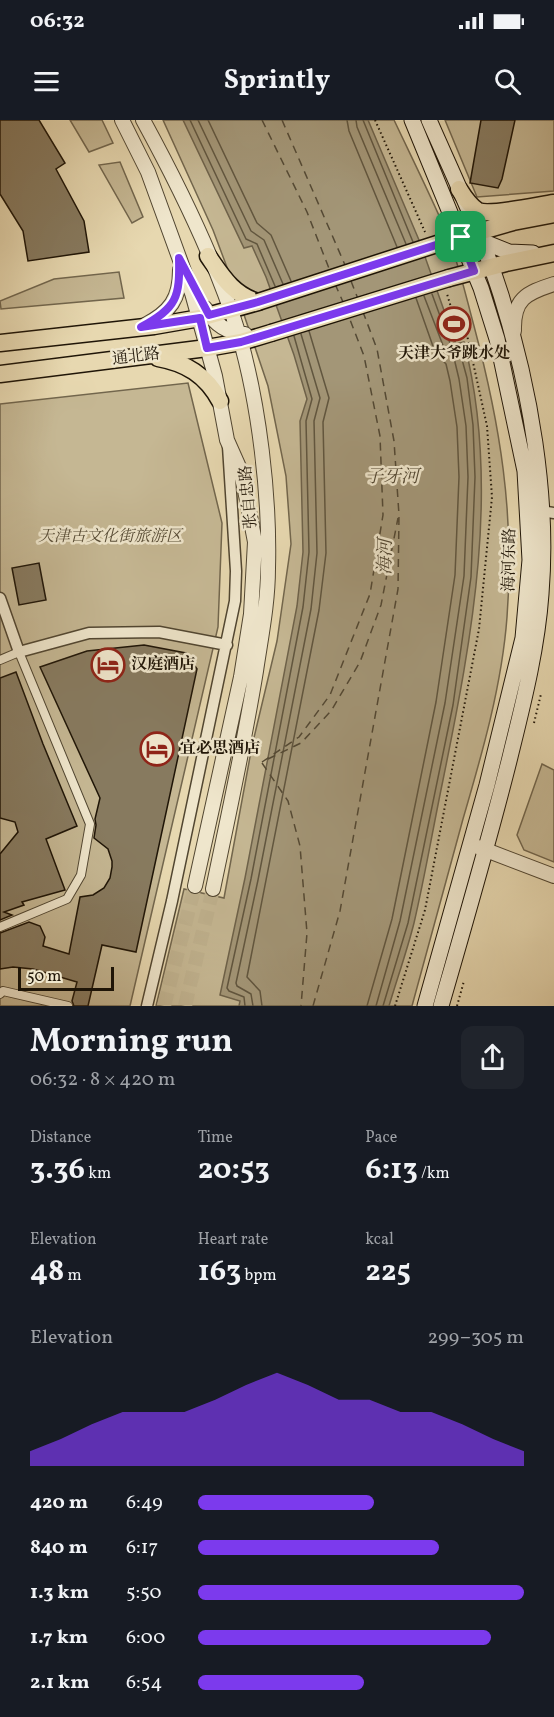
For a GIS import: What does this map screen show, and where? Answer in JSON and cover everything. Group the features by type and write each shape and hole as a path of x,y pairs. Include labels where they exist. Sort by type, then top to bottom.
{"main road":[{"path":"412,120 448,208 472,237 509,252 553,253"},
{"name":"海河东路","path":"425,1006 487,784 523,638 530,560 525,471 497,339 474,271 472,237 459,189 429,120"},
{"path":"459,189 469,204 480,212 554,203"},
{"name":"通北路","path":"0,343 141,327 204,316 258,302 440,243 472,237 513,222 554,214"},
{"name":"海河东路","path":"441,1006 486,850 524,700 536,640 548,512 538,470 526,392 515,342 491,266 472,237"},
{"name":"通北路","path":"0,374 207,348 239,338 271,333 491,266 553,253"},
{"path":"208,256 234,291 258,302"},
{"path":"145,356 172,361 196,372 209,384 220,400"}],"street":[{"path":"122,120 148,172 179,258 204,316 239,338"},
{"name":"张自忠路","path":"143,120 208,256 230,309 239,338 259,434 268,528 265,614 248,724 213,889"},
{"path":"141,327 157,319 179,292 179,258"},
{"path":"515,342 516,307 525,297 554,284"},
{"name":"张自忠路","path":"195,886 241,677 251,614 255,569 255,542 245,490 239,467 227,440 207,348 204,316"},
{"path":"147,1006 175,889 235,601 236,571 227,440"},
{"path":"0,598 19,652 90,824 81,875 67,899 0,927"},
{"path":"0,660 19,652 89,633 159,632 227,645"},
{"path":"470,844 554,876"},
{"path":"1,992 69,1006"}],"path":[{"path":"375,120 426,234"},
{"path":"395,1006 425,910 480,629 492,497 487,426 475,369 467,335 460,336 446,281"}],"green space":[{"path":"70,120 102,120 113,143 89,152"},
{"name":"子牙河","path":"163,120 394,120 445,229 461,277 491,398 503,470 509,542 507,617 501,668 490,719 412,1006 156,1006 184,889 224,898 252,746 277,641 291,544 286,476 268,386 213,230"},
{"path":"445,120 554,120 554,191 477,197"},
{"path":"120,162 143,217 132,223 99,165"},
{"path":"119,272 124,298 1,309 0,301 54,279"},
{"name":"天津古文化街旅游区","path":"188,383 222,523 218,627 130,1006 0,1006 0,404"},
{"path":"542,764 554,770 554,862 524,850 517,835"}],"water":[{"name":"子牙河","path":"183,120 368,120 419,240 456,344 464,342 475,396 480,451 481,506 472,617 454,726 418,905 389,1006 239,1006 240,1001 220,995 245,878 297,606 303,552 300,421 307,399 266,277 252,246 244,248"}],"building":[{"path":"0,120 39,120 65,163 56,169 84,221 89,252 28,261 23,231 0,194"},
{"path":"481,120 515,120 498,188 470,183"},
{"path":"39,563 46,600 19,605 12,568"},
{"path":"144,645 186,653 197,669 136,952 102,945 88,1006 74,1006 72,1001 77,982 33,969 13,967 0,969 0,933 29,922 40,926 45,937 43,946 69,954 80,897 93,895 104,888 110,878 112,867 108,849 94,838 95,819 100,798 40,667 87,651"},
{"path":"16,672 77,826 46,839 65,890 22,902 24,905 4,912 12,915 0,920 0,854 18,832 15,822 0,818 0,678"}],"ferry route":[{"path":"262,120 307,212 330,271"},
{"path":"282,120 345,265"},
{"path":"351,281 358,299"},
{"path":"335,284 343,302"},
{"path":"313,1006 340,911 398,589 399,515 394,441 377,349 363,312"},
{"path":"262,762 299,737 330,695 370,594 383,515 380,436 364,356 349,317"},
{"path":"268,759 301,743 331,711 360,662 381,605 398,518"},
{"path":"262,763 288,801 300,846 307,933 301,1006"}],"tunnel":[{"path":"164,1006 195,886"},
{"path":"185,1006 213,889"}],"place":[{"name":"天津大爷跳水处","path":"454,324"},
{"name":"汉庭酒店","path":"108,665"},
{"name":"宜必思酒店","path":"157,749"}],"route":[{"path":"461,237 474,271 241,342 207,348 200,318 141,327 166,312 179,292 179,258 209,315 258,302 461,237"}],"water label":[{"name":"海河","path":"386,557"}]}
